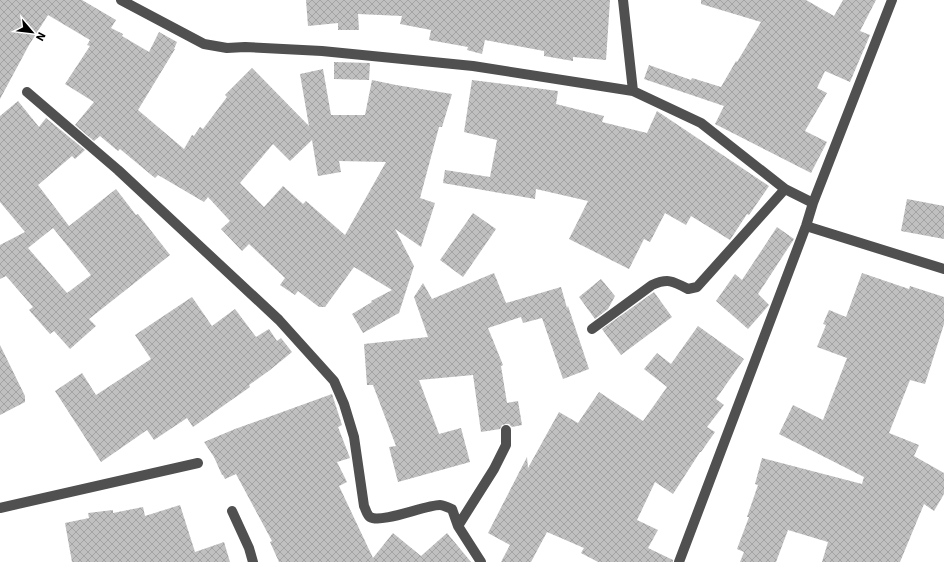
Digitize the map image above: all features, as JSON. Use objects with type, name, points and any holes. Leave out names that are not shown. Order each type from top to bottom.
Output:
[{"type":"street","points":[[121,0],[204,44],[227,48],[245,47],[322,51],[473,66],[633,91],[701,123],[785,189],[813,203]]},
{"type":"street","points":[[623,0],[633,91]]},
{"type":"street","points":[[679,562],[806,226],[813,203],[892,0]]},
{"type":"street","points":[[27,92],[118,170],[279,320],[334,381],[344,404],[354,437],[364,506],[367,513],[371,517],[377,519],[441,505],[452,509],[458,526],[481,562]]},
{"type":"street","points":[[592,329],[652,285],[662,281],[674,281],[688,289],[697,287],[785,189]]},
{"type":"street","points":[[806,226],[944,269]]},
{"type":"street","points":[[458,526],[494,469],[506,444],[506,430]]},
{"type":"street","points":[[0,508],[198,463]]},
{"type":"street","points":[[232,511],[249,548],[253,562]]},
{"type":"building","points":[[0,0],[82,0],[116,20],[111,28],[123,34],[122,36],[149,52],[159,32],[177,42],[175,49],[138,110],[184,149],[192,135],[194,136],[200,127],[203,129],[227,97],[225,95],[252,68],[309,126],[300,74],[323,69],[331,115],[365,115],[372,80],[452,94],[442,127],[439,127],[420,198],[435,203],[421,247],[395,229],[414,266],[399,313],[363,333],[352,314],[372,302],[371,301],[392,290],[354,267],[325,307],[319,307],[298,291],[295,295],[280,285],[285,278],[249,244],[242,251],[221,229],[230,221],[208,197],[204,202],[158,175],[155,178],[120,149],[118,151],[100,136],[94,141],[75,125],[94,102],[65,84],[90,46],[87,45],[90,40],[48,15],[29,45],[0,99]],"holes":[[[312,140],[318,176],[341,172],[339,161],[386,162],[345,235],[306,201],[303,204],[283,186],[264,207],[240,183],[273,144],[290,161]]]},
{"type":"building","points":[[306,0],[610,0],[606,60],[573,57],[573,61],[544,56],[544,51],[485,40],[482,54],[467,50],[468,47],[429,40],[431,30],[400,24],[402,16],[358,14],[359,30],[338,30],[338,23],[308,26]]},
{"type":"building","points":[[701,0],[806,0],[834,16],[843,0],[876,0],[860,31],[870,35],[850,82],[825,71],[817,88],[827,93],[805,131],[827,142],[811,173],[715,124],[724,106],[644,79],[649,65],[691,80],[692,78],[721,87],[761,22],[701,4]]},
{"type":"building","points":[[334,62],[370,63],[369,80],[334,79]]},
{"type":"building","points":[[472,80],[558,91],[556,104],[604,116],[602,122],[647,133],[657,111],[769,186],[749,215],[747,214],[730,240],[691,216],[686,225],[665,213],[650,242],[644,239],[629,269],[569,239],[588,201],[536,189],[535,199],[443,183],[445,170],[490,177],[497,140],[464,132]]},
{"type":"building","points":[[18,101],[39,127],[46,118],[85,150],[75,159],[72,156],[38,185],[69,226],[116,189],[170,255],[89,319],[96,326],[70,349],[54,331],[50,334],[29,310],[33,307],[6,276],[0,279],[0,245],[25,232],[0,202],[0,116]],"holes":[[[53,228],[91,275],[67,293],[28,248]]]},
{"type":"building","points":[[907,199],[944,206],[944,239],[901,231]]},
{"type":"building","points":[[473,213],[496,229],[463,277],[440,260]]},
{"type":"building","points":[[777,227],[794,239],[758,294],[769,305],[748,329],[716,301],[735,274],[742,280]]},
{"type":"building","points":[[494,273],[506,303],[561,287],[589,369],[563,379],[542,318],[523,323],[521,317],[488,328],[503,365],[501,366],[507,403],[518,401],[522,425],[512,427],[509,424],[506,424],[502,425],[500,429],[481,432],[473,375],[419,380],[439,434],[461,428],[470,462],[398,482],[389,447],[396,446],[373,385],[367,385],[364,344],[428,337],[414,297],[423,283],[432,299]]},
{"type":"building","points":[[862,273],[909,289],[910,286],[944,297],[944,324],[925,384],[910,380],[889,433],[919,445],[914,456],[944,473],[944,494],[934,511],[924,504],[900,562],[822,562],[828,542],[788,530],[776,562],[740,562],[744,552],[737,549],[749,517],[747,517],[758,485],[755,484],[762,458],[862,484],[864,477],[779,434],[793,405],[823,420],[847,358],[817,347],[826,325],[823,324],[829,310],[846,317]]},
{"type":"building","points":[[601,279],[615,296],[608,309],[595,319],[579,297]]},
{"type":"building","points":[[654,292],[672,317],[621,355],[602,329]]},
{"type":"building","points":[[192,297],[212,326],[235,309],[256,337],[269,329],[277,341],[281,338],[292,352],[249,385],[250,387],[193,427],[187,418],[154,440],[147,430],[101,462],[55,391],[82,373],[96,395],[151,359],[135,335]]},
{"type":"building","points":[[698,326],[744,359],[716,399],[724,405],[707,427],[715,432],[700,452],[673,494],[655,482],[637,520],[658,530],[648,548],[673,560],[673,562],[598,562],[581,553],[584,548],[547,532],[531,562],[501,562],[510,545],[488,533],[527,457],[528,468],[559,412],[578,423],[599,392],[643,421],[667,387],[644,369],[657,353],[671,364]]},
{"type":"building","points":[[0,345],[25,396],[25,402],[0,415]]},
{"type":"building","points":[[332,394],[342,425],[338,427],[350,458],[337,462],[347,482],[339,486],[373,558],[393,533],[421,556],[447,533],[471,562],[279,562],[270,542],[272,541],[236,474],[225,479],[214,457],[204,442],[235,429]]},
{"type":"building","points":[[180,505],[195,552],[224,542],[230,562],[72,562],[65,523],[89,518],[88,513],[113,510],[113,513],[143,507],[145,516]]}]
